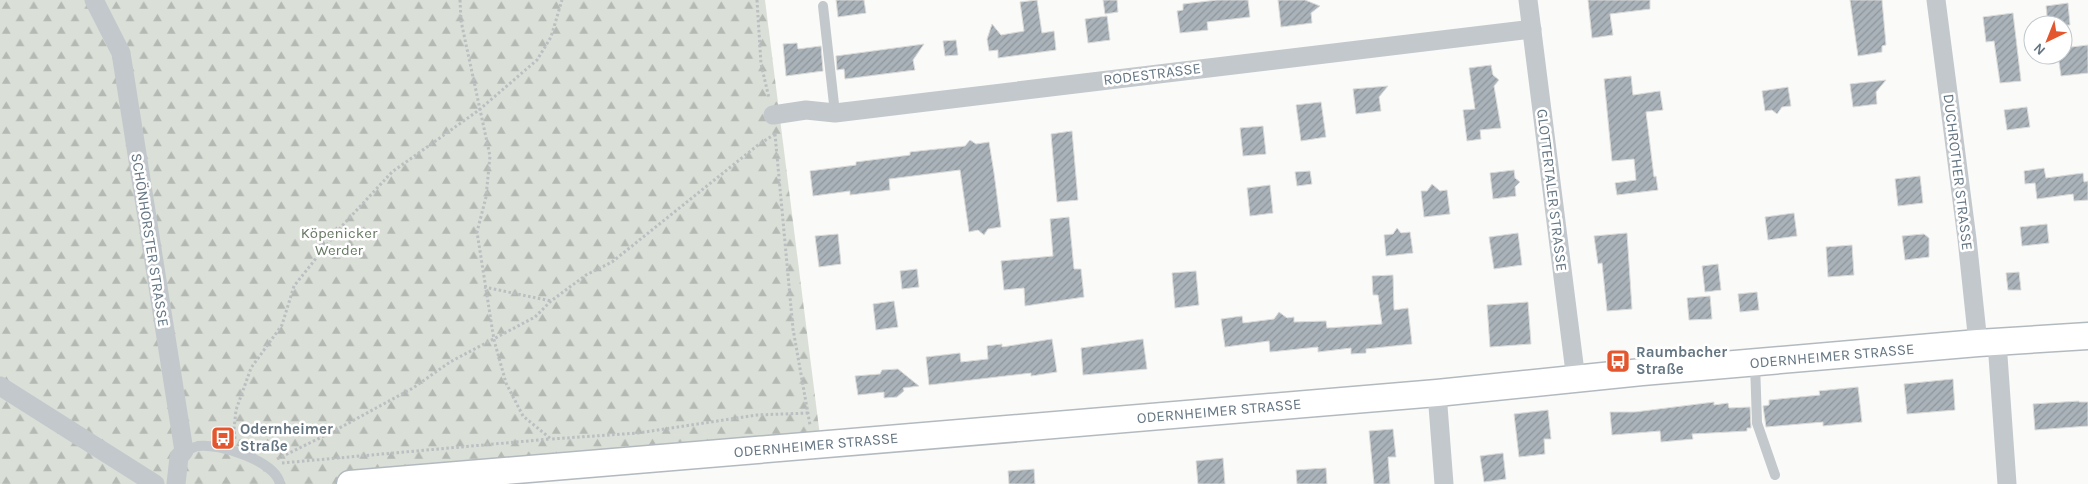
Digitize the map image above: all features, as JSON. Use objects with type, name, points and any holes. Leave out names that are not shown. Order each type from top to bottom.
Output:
[{"type":"street","name":"SCHÖNHORSTER STRASSE","points":[[94,0],[121,53],[184,452],[179,457],[176,484]]},
{"type":"street","name":"GLOTTERTALER STRASSE","points":[[1528,0],[1576,380]]},
{"type":"street","name":"DUCHROTHER STRASSE","points":[[1936,0],[1967,244],[1988,343],[2008,484]]},
{"type":"street","name":"RODESTRASSE","points":[[773,115],[806,110],[835,113],[1532,29]]},
{"type":"street","name":"ODERNHEIMER STRASSE","points":[[350,484],[1437,393],[1642,372],[2088,336]]},
{"type":"street","points":[[0,386],[155,484]]},
{"type":"street","points":[[1437,393],[1444,484]]},
{"type":"lane","points":[[823,6],[835,113]]},
{"type":"lane","points":[[1755,363],[1757,423],[1774,475]]},
{"type":"lane","points":[[184,452],[198,446],[223,448],[238,452],[263,465],[277,475],[280,484]]},
{"type":"path","points":[[460,0],[461,21],[490,156],[486,197],[477,232],[484,287],[494,340],[506,383],[523,416],[551,439]]},
{"type":"path","points":[[238,452],[234,429],[236,410],[252,368],[282,325],[294,286],[341,227],[392,172],[479,110],[537,60],[551,37],[562,0]]},
{"type":"path","points":[[757,0],[761,64],[773,115]]},
{"type":"path","points":[[263,465],[332,432],[413,388],[450,362],[535,317],[551,301],[586,275],[612,262],[758,145],[775,134],[793,328],[812,433]]},
{"type":"path","points":[[484,287],[551,301]]},
{"type":"path","points":[[263,465],[638,433],[757,415],[808,413]]},
{"type":"green space","name":"Köpenicker Werder","points":[[0,0],[765,0],[821,444],[350,484],[0,484]]},
{"type":"building","points":[[836,0],[864,0],[866,13],[838,17]]},
{"type":"building","points":[[1037,0],[1042,33],[1054,31],[1056,50],[998,58],[998,50],[989,51],[987,39],[992,24],[1001,35],[1024,31],[1020,2]]},
{"type":"building","points":[[1103,0],[1117,0],[1118,12],[1105,14]]},
{"type":"building","points":[[1217,0],[1248,0],[1250,17],[1207,22],[1208,30],[1180,33],[1177,11],[1183,10],[1183,4]]},
{"type":"building","points":[[1278,0],[1305,0],[1320,6],[1311,13],[1312,23],[1281,27]]},
{"type":"building","points":[[1588,0],[1650,0],[1650,9],[1610,14],[1613,35],[1592,38]]},
{"type":"building","points":[[1850,0],[1882,0],[1886,45],[1882,46],[1882,52],[1858,56]]},
{"type":"building","points":[[2068,3],[2069,15],[2047,15],[2046,6]]},
{"type":"building","points":[[2013,13],[2021,81],[2000,83],[1994,41],[1986,42],[1983,17]]},
{"type":"building","points":[[1107,16],[1110,40],[1088,43],[1085,19]]},
{"type":"building","points":[[956,40],[958,55],[945,56],[943,41]]},
{"type":"building","points":[[797,43],[798,49],[821,46],[823,71],[786,76],[783,44]]},
{"type":"building","points":[[924,44],[913,60],[915,70],[845,79],[844,69],[837,70],[836,56]]},
{"type":"building","points":[[2088,45],[2088,73],[2061,76],[2059,65],[2073,65],[2073,47]]},
{"type":"building","points":[[1491,65],[1493,75],[1499,80],[1494,86],[1501,128],[1480,130],[1481,139],[1467,141],[1463,110],[1475,109],[1469,68]]},
{"type":"building","points":[[1631,76],[1633,95],[1660,91],[1663,110],[1646,112],[1654,177],[1656,176],[1658,190],[1617,195],[1615,183],[1636,180],[1634,159],[1612,161],[1604,79]]},
{"type":"building","points":[[1886,80],[1876,92],[1877,104],[1853,107],[1850,84]]},
{"type":"building","points":[[1388,86],[1379,97],[1381,111],[1356,114],[1353,89]]},
{"type":"building","points":[[1788,87],[1791,106],[1782,107],[1777,114],[1772,110],[1765,111],[1762,91]]},
{"type":"building","points":[[1321,102],[1326,137],[1301,141],[1296,105]]},
{"type":"building","points":[[2027,107],[2030,127],[2007,130],[2004,110]]},
{"type":"building","points":[[1263,126],[1266,154],[1243,156],[1240,128]]},
{"type":"building","points":[[1072,131],[1078,200],[1057,202],[1051,134]]},
{"type":"building","points":[[970,140],[976,144],[989,142],[994,173],[1001,227],[988,229],[984,235],[978,230],[969,232],[960,170],[889,179],[890,190],[850,195],[850,191],[813,196],[810,171],[856,165],[856,162],[910,155],[910,152],[965,146]]},
{"type":"building","points":[[2044,168],[2046,178],[2083,173],[2084,182],[2088,181],[2088,200],[2074,201],[2073,194],[2037,199],[2035,183],[2025,184],[2024,171]]},
{"type":"building","points":[[1514,170],[1515,178],[1520,182],[1515,187],[1516,196],[1493,199],[1490,173]]},
{"type":"building","points":[[1310,171],[1312,184],[1297,186],[1295,172]]},
{"type":"building","points":[[1920,176],[1923,203],[1898,206],[1895,179]]},
{"type":"building","points":[[1432,184],[1440,191],[1447,190],[1450,214],[1424,217],[1421,191],[1427,191]]},
{"type":"building","points":[[1270,185],[1273,213],[1250,216],[1247,188]]},
{"type":"building","points":[[1794,213],[1797,236],[1768,240],[1765,217]]},
{"type":"building","points":[[1069,217],[1074,269],[1081,269],[1084,297],[1025,306],[1024,288],[1004,290],[1001,261],[1053,256],[1050,219]]},
{"type":"building","points":[[2047,224],[2049,243],[2022,246],[2020,227]]},
{"type":"building","points":[[1397,228],[1401,233],[1410,232],[1413,253],[1386,256],[1384,235],[1393,234]]},
{"type":"building","points":[[1518,233],[1522,265],[1494,269],[1489,237]]},
{"type":"building","points":[[1627,233],[1632,309],[1607,311],[1602,263],[1598,264],[1594,236]]},
{"type":"building","points":[[838,234],[841,264],[819,267],[815,236]]},
{"type":"building","points":[[1924,234],[1929,238],[1929,257],[1905,260],[1902,236]]},
{"type":"building","points":[[1852,245],[1854,275],[1828,277],[1826,247]]},
{"type":"building","points":[[1718,264],[1721,290],[1705,292],[1702,266]]},
{"type":"building","points":[[917,269],[919,287],[902,289],[900,271]]},
{"type":"building","points":[[1196,271],[1199,305],[1175,308],[1172,273]]},
{"type":"building","points":[[2019,272],[2021,290],[2008,290],[2006,273]]},
{"type":"building","points":[[1393,275],[1394,310],[1408,308],[1412,344],[1366,349],[1366,353],[1351,354],[1351,348],[1318,352],[1318,347],[1270,352],[1269,341],[1225,347],[1221,319],[1242,316],[1243,323],[1274,319],[1279,312],[1287,318],[1294,317],[1294,322],[1326,321],[1327,328],[1382,324],[1378,295],[1373,295],[1372,276]]},
{"type":"building","points":[[1757,292],[1759,310],[1740,312],[1738,294]]},
{"type":"building","points":[[1710,296],[1712,319],[1689,320],[1687,298]]},
{"type":"building","points":[[894,301],[898,327],[876,330],[873,304]]},
{"type":"building","points":[[1528,302],[1531,344],[1490,347],[1487,305]]},
{"type":"building","points":[[1052,339],[1057,372],[1031,376],[1031,373],[929,385],[926,357],[960,353],[961,362],[988,359],[987,346],[1002,344],[1002,347]]},
{"type":"building","points":[[1143,339],[1147,369],[1083,375],[1081,348]]},
{"type":"building","points":[[898,369],[919,386],[903,388],[904,391],[897,397],[884,398],[884,392],[858,395],[855,376],[880,374],[882,370]]},
{"type":"building","points":[[1953,379],[1955,410],[1907,414],[1904,384]]},
{"type":"building","points":[[1858,387],[1862,422],[1823,426],[1823,422],[1766,427],[1763,406],[1769,405],[1769,400],[1820,395],[1819,391]]},
{"type":"building","points":[[1714,402],[1714,405],[1728,403],[1729,408],[1750,407],[1751,428],[1747,428],[1747,431],[1692,434],[1693,439],[1661,442],[1660,431],[1612,435],[1610,412],[1635,412]]},
{"type":"building","points":[[2088,402],[2088,426],[2035,430],[2033,404]]},
{"type":"building","points":[[1548,410],[1551,439],[1544,439],[1545,454],[1519,457],[1514,414]]},
{"type":"building","points":[[1393,429],[1396,457],[1388,457],[1390,484],[1374,484],[1369,431]]},
{"type":"building","points":[[1503,453],[1506,479],[1484,482],[1480,456]]},
{"type":"building","points":[[1223,458],[1225,484],[1198,484],[1196,461]]},
{"type":"building","points":[[1326,468],[1327,484],[1297,484],[1296,470]]},
{"type":"building","points":[[1034,469],[1035,484],[1009,484],[1008,471]]},
{"type":"place","name":"Raumbacher Straße","points":[[1618,361]]},
{"type":"place","name":"Odernheimer Straße","points":[[223,438]]}]
